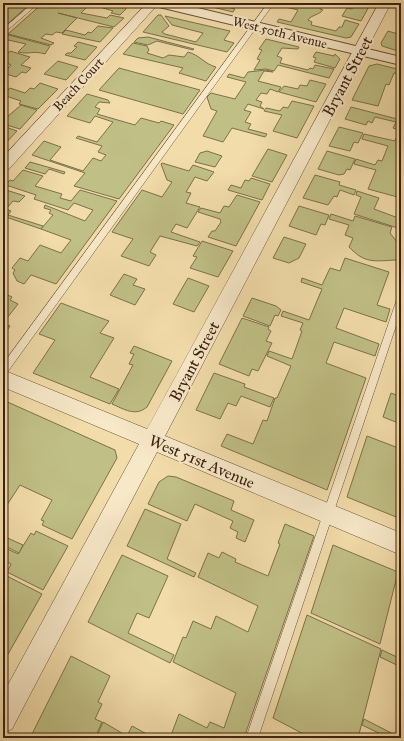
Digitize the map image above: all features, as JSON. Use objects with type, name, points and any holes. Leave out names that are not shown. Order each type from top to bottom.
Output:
[{"type":"street","name":"Beach Court","points":[[3,166],[153,3]]},
{"type":"street","name":"West 50th Avenue","points":[[160,3],[401,61]]},
{"type":"street","name":"Bryant Street","points":[[3,720],[385,3]]},
{"type":"street","name":"West 51st Avenue","points":[[3,378],[401,544]]},
{"type":"lane","points":[[3,32],[36,3]]},
{"type":"lane","points":[[3,371],[271,3]]},
{"type":"lane","points":[[252,738],[401,299]]},
{"type":"shaded area","points":[[3,3],[31,3],[3,28]]},
{"type":"shaded area","points":[[43,3],[114,3],[124,6],[126,9],[120,15],[111,13],[113,11],[90,4],[81,13],[107,18],[110,15],[124,18],[114,27],[58,13],[77,18],[62,33],[56,32],[52,35],[46,34],[41,38],[54,43],[51,45],[8,34]]},
{"type":"shaded area","points":[[196,3],[235,3],[231,8],[235,9],[233,12]]},
{"type":"shaded area","points":[[279,3],[323,3],[320,9],[323,10],[308,20],[312,22],[311,25],[336,31],[339,27],[342,27],[345,20],[359,24],[351,37],[346,38],[277,22],[279,19],[291,22],[298,10],[278,5]]},
{"type":"shaded area","points":[[355,3],[371,3],[361,21],[342,16],[347,8],[352,9]]},
{"type":"shaded area","points":[[158,15],[161,15],[169,26],[162,32],[165,34],[196,42],[203,33],[172,25],[165,16],[230,31],[224,40],[234,43],[227,52],[143,32]]},
{"type":"shaded area","points":[[98,26],[113,28],[100,42],[62,34],[66,30],[85,35],[88,32],[91,33]]},
{"type":"shaded area","points":[[388,31],[401,35],[401,52],[382,46],[381,43]]},
{"type":"shaded area","points":[[9,35],[50,46],[45,54],[37,52],[18,52],[26,44],[4,39]]},
{"type":"shaded area","points":[[148,37],[194,49],[157,41],[148,45],[134,42],[138,38]]},
{"type":"shaded area","points":[[266,39],[299,47],[298,49],[282,48],[277,56],[282,58],[280,63],[308,70],[310,68],[313,69],[315,65],[334,69],[329,78],[278,65],[274,71],[266,69],[254,70],[260,60],[257,59],[262,50],[259,49]]},
{"type":"shaded area","points":[[78,42],[97,47],[85,60],[65,55],[67,53],[71,53],[77,47],[74,46]]},
{"type":"shaded area","points":[[133,43],[147,46],[149,50],[147,53],[163,58],[169,55],[184,57],[188,52],[192,53],[208,64],[216,67],[206,81],[179,73],[183,68],[123,54]]},
{"type":"shaded area","points":[[10,51],[30,57],[21,65],[31,68],[26,73],[22,72],[16,77],[3,73],[11,65],[3,61],[4,57]]},
{"type":"shaded area","points":[[316,52],[334,56],[335,54],[340,59],[335,68],[314,62],[316,58],[313,57]]},
{"type":"shaded area","points":[[58,61],[78,67],[66,80],[44,74]]},
{"type":"shaded area","points":[[377,64],[401,70],[401,74],[394,73],[389,85],[386,84],[378,106],[352,100],[369,66]]},
{"type":"shaded area","points":[[119,68],[200,90],[183,114],[99,90]]},
{"type":"shaded area","points":[[266,70],[273,72],[264,71],[258,81],[281,87],[278,92],[270,89],[267,94],[261,93],[256,100],[262,102],[260,106],[264,109],[248,104],[244,110],[251,112],[245,122],[251,124],[248,129],[267,134],[265,137],[232,128],[223,142],[203,136],[217,111],[211,109],[207,97],[211,93],[235,99],[246,82],[227,77],[229,74],[244,78],[248,72]]},
{"type":"shaded area","points":[[310,80],[326,84],[316,102],[279,92],[284,86],[298,89],[300,85],[307,86]]},
{"type":"shaded area","points":[[40,83],[58,89],[38,109],[19,104],[21,101],[3,95],[10,88],[25,93],[30,88],[34,89]]},
{"type":"shaded area","points":[[87,94],[108,100],[110,103],[99,102],[95,107],[100,109],[97,114],[135,125],[141,118],[159,123],[161,121],[174,125],[119,199],[74,186],[85,173],[32,155],[44,141],[61,147],[50,160],[83,171],[93,158],[101,161],[106,155],[98,152],[102,146],[76,138],[78,136],[97,142],[113,122],[95,116],[90,123],[67,116]]},
{"type":"shaded area","points":[[292,101],[314,106],[297,138],[273,131],[282,115],[264,111],[266,108],[280,111],[283,107],[288,108]]},
{"type":"shaded area","points":[[21,105],[37,110],[20,129],[3,124],[3,116],[7,117]]},
{"type":"shaded area","points":[[351,107],[401,120],[401,198],[368,189],[376,170],[354,164],[356,159],[375,165],[378,160],[382,161],[388,146],[362,139],[364,134],[395,141],[399,130],[393,128],[396,122],[375,117],[372,123],[368,121],[366,125],[345,119]]},
{"type":"shaded area","points":[[3,126],[17,131],[3,146]]},
{"type":"shaded area","points":[[339,127],[363,133],[358,143],[354,142],[350,151],[329,146]]},
{"type":"shaded area","points":[[268,149],[287,155],[272,182],[252,176]]},
{"type":"shaded area","points":[[207,151],[222,156],[215,167],[195,162],[200,153]]},
{"type":"shaded area","points":[[327,151],[355,159],[350,170],[347,169],[344,174],[339,175],[318,169]]},
{"type":"shaded area","points":[[30,162],[65,172],[64,174],[49,169],[45,174],[25,168]]},
{"type":"shaded area","points":[[162,163],[189,171],[193,165],[214,172],[207,181],[195,177],[186,192],[191,193],[186,203],[200,207],[187,228],[176,224],[171,232],[200,242],[197,246],[160,236],[150,252],[156,255],[149,266],[121,256],[133,239],[112,232],[142,190],[162,197],[172,182],[167,180],[161,164]]},
{"type":"shaded area","points":[[23,170],[43,176],[35,186],[62,194],[60,198],[71,201],[80,190],[117,201],[56,284],[31,275],[24,284],[17,281],[13,273],[15,270],[12,268],[20,258],[28,261],[40,245],[61,253],[71,240],[41,229],[53,215],[49,213],[51,210],[44,208],[45,205],[85,221],[93,210],[74,203],[68,210],[34,199],[36,195],[6,185],[10,180],[13,181]]},
{"type":"shaded area","points":[[315,175],[340,182],[339,185],[356,190],[354,195],[340,190],[337,197],[334,196],[328,205],[303,198]]},
{"type":"shaded area","points":[[251,178],[270,184],[262,200],[228,190],[231,185],[241,188],[245,180],[249,181]]},
{"type":"shaded area","points":[[3,189],[25,196],[19,202],[13,201],[6,209],[11,211],[8,215],[43,226],[41,229],[3,216]]},
{"type":"shaded area","points":[[357,191],[379,198],[374,209],[401,219],[401,229],[354,214],[361,197],[356,195]]},
{"type":"shaded area","points":[[237,195],[260,202],[236,246],[208,237],[212,231],[215,231],[221,222],[220,219],[198,212],[201,208],[220,213],[224,206],[229,207]]},
{"type":"shaded area","points":[[299,206],[329,215],[325,225],[321,224],[316,235],[289,226]]},
{"type":"shaded area","points":[[331,214],[353,221],[355,216],[392,227],[390,233],[401,247],[396,260],[376,261],[365,259],[360,256],[349,247],[353,238],[345,235],[349,225],[329,219]]},
{"type":"shaded area","points":[[284,237],[306,244],[299,258],[289,263],[273,258]]},
{"type":"shaded area","points":[[202,241],[233,251],[218,277],[190,268],[197,257],[193,256]]},
{"type":"shaded area","points":[[345,258],[389,272],[377,305],[390,309],[386,322],[344,308],[336,328],[379,344],[375,356],[334,342],[326,363],[366,378],[327,490],[221,446],[227,434],[253,444],[263,420],[267,421],[275,398],[277,398],[291,366],[267,356],[269,351],[292,359],[302,331],[300,330],[303,323],[281,316],[283,311],[309,320],[322,289],[301,282],[302,278],[322,285],[330,268],[340,271]]},
{"type":"shaded area","points":[[124,274],[137,279],[133,285],[145,289],[135,305],[110,295]]},
{"type":"shaded area","points":[[188,278],[209,286],[194,312],[173,304]]},
{"type":"shaded area","points":[[3,293],[12,297],[10,300],[18,304],[3,323]]},
{"type":"shaded area","points":[[252,298],[276,306],[281,310],[278,316],[275,315],[270,326],[243,316]]},
{"type":"shaded area","points":[[61,303],[109,321],[100,333],[114,338],[90,377],[119,389],[110,404],[33,373],[55,340],[39,334]]},
{"type":"shaded area","points":[[242,318],[269,327],[268,329],[271,331],[266,341],[272,343],[258,371],[252,369],[249,376],[219,364]]},
{"type":"shaded area","points":[[3,323],[10,326],[3,336]]},
{"type":"shaded area","points":[[134,346],[172,361],[147,407],[143,410],[134,412],[112,404],[133,365],[129,364],[134,354],[130,353]]},
{"type":"shaded area","points":[[214,373],[245,384],[244,387],[274,398],[270,407],[241,396],[236,406],[228,403],[220,419],[196,410]]},
{"type":"shaded area","points":[[391,393],[401,397],[401,424],[383,417]]},
{"type":"shaded area","points":[[3,400],[115,450],[117,458],[72,539],[42,525],[44,521],[41,520],[52,500],[20,485],[3,511]]},
{"type":"shaded area","points":[[367,436],[401,449],[401,519],[347,497]]},
{"type":"shaded area","points":[[168,476],[176,477],[234,501],[231,510],[254,520],[245,542],[236,538],[238,532],[230,528],[233,521],[195,504],[187,521],[148,504],[159,482]]},
{"type":"shaded area","points":[[145,509],[181,524],[167,559],[196,573],[194,577],[127,546]]},
{"type":"shaded area","points":[[285,524],[314,536],[244,738],[170,738],[179,714],[207,728],[210,722],[224,728],[236,693],[173,662],[183,637],[186,638],[193,621],[211,629],[216,616],[248,632],[258,606],[198,577],[208,553],[219,558],[222,552],[236,559],[235,562],[268,576],[280,544],[278,543]]},
{"type":"shaded area","points":[[36,531],[68,546],[43,590],[7,572],[11,564],[3,560],[3,547],[18,554],[31,533],[34,535]]},
{"type":"shaded area","points":[[3,536],[23,545],[19,553],[3,545]]},
{"type":"shaded area","points":[[333,545],[398,572],[380,644],[311,613]]},
{"type":"shaded area","points":[[122,555],[168,576],[149,618],[137,613],[128,633],[174,655],[170,663],[88,622]]},
{"type":"shaded area","points":[[5,575],[42,594],[3,663],[3,595],[7,588],[3,585]]},
{"type":"shaded area","points":[[307,615],[381,649],[358,738],[311,738],[273,718]]},
{"type":"shaded area","points":[[382,650],[401,659],[401,667],[380,657]]},
{"type":"shaded area","points":[[71,656],[110,676],[98,702],[102,704],[95,719],[102,722],[95,738],[30,738]]},
{"type":"shaded area","points":[[364,719],[401,738],[389,738],[362,725]]},
{"type":"shaded area","points":[[103,722],[127,736],[132,726],[154,738],[96,738]]}]
